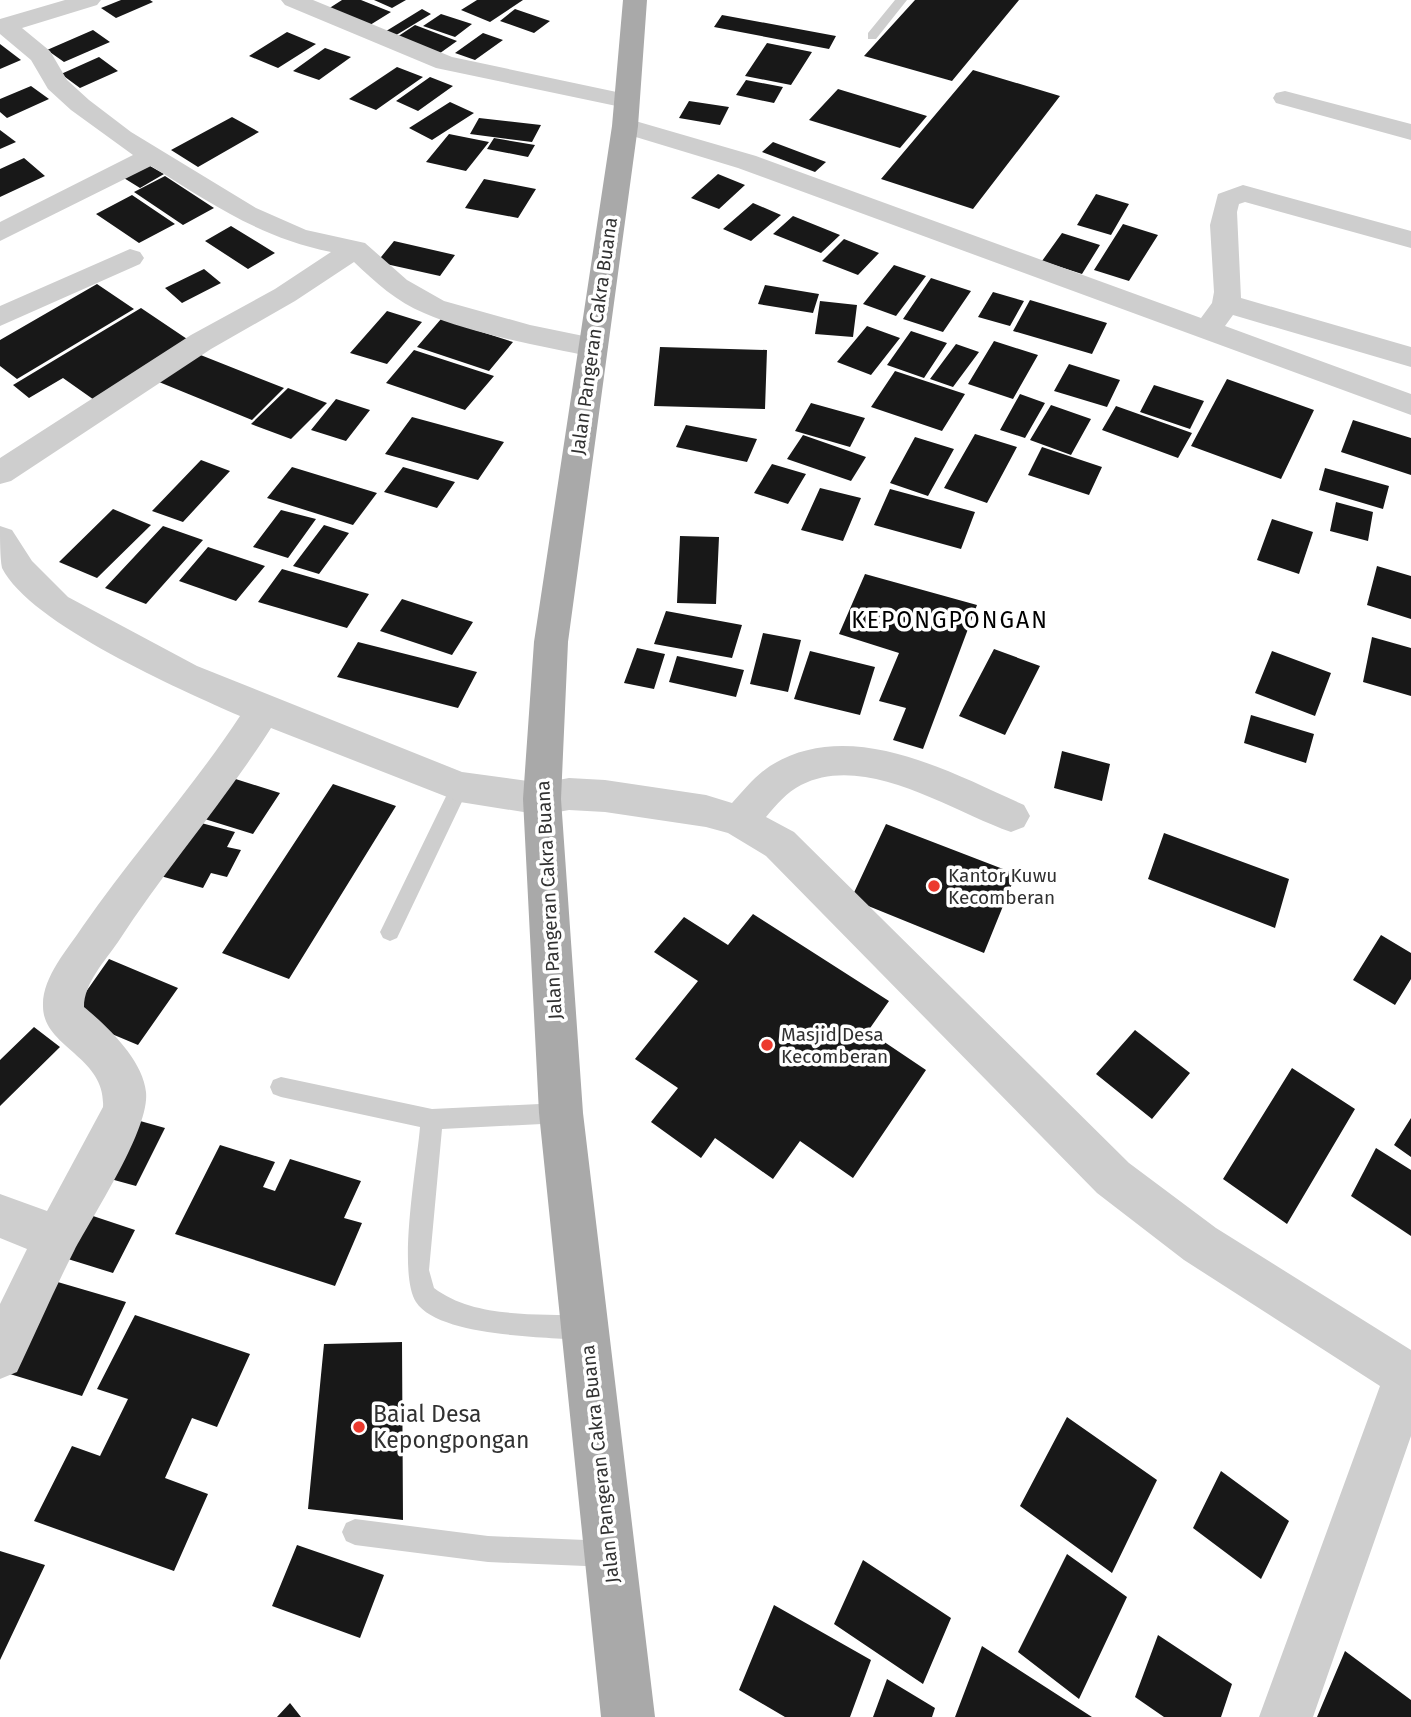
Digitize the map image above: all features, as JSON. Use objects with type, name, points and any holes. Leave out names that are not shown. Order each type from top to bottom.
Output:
[{"type":"main road","name":"Jalan Pangeran Cakra Buana","points":[[628,1717],[561,1113],[572,796],[551,642],[626,114],[635,0]]},
{"type":"street","points":[[2,26],[89,0]]},
{"type":"street","points":[[293,0],[445,64],[626,114],[747,162],[1411,405]]},
{"type":"street","points":[[2,26],[41,56],[57,84],[80,105],[152,155],[246,214],[298,237],[355,249],[397,286],[434,307],[528,334],[593,347]]},
{"type":"street","points":[[1285,98],[1411,132]]},
{"type":"street","points":[[0,233],[152,155]]},
{"type":"street","points":[[1207,330],[1226,303],[1227,256],[1222,214],[1227,200],[1243,193],[1411,240]]},
{"type":"street","points":[[0,473],[190,349],[285,295],[355,249]]},
{"type":"street","points":[[0,317],[130,258]]},
{"type":"street","points":[[1226,303],[1411,357]]},
{"type":"street","points":[[0,538],[10,580],[185,676],[263,710],[460,786],[706,811],[739,821],[780,845],[821,882],[1113,1178],[1200,1244],[1410,1377],[1286,1717]]},
{"type":"street","points":[[0,1355],[57,1237],[116,1130],[124,1107],[125,1090],[113,1066],[95,1042],[65,1017],[63,1004],[69,980],[140,876],[236,752],[263,710]]},
{"type":"street","points":[[739,821],[788,774],[810,763],[845,759],[906,771],[1011,816]]},
{"type":"street","points":[[0,1216],[57,1237]]},
{"type":"lane","points":[[872,36],[901,0]]},
{"type":"lane","points":[[390,932],[460,786]]},
{"type":"lane","points":[[281,1087],[432,1119],[561,1113]]},
{"type":"lane","points":[[432,1119],[418,1270],[424,1294],[441,1309],[475,1318],[585,1328]]},
{"type":"lane","points":[[355,1532],[488,1549],[608,1554]]},
{"type":"building","points":[[121,0],[153,2],[116,18],[101,8]]},
{"type":"building","points":[[342,0],[361,0],[391,12],[370,25],[328,9]]},
{"type":"building","points":[[374,0],[406,0],[392,8]]},
{"type":"building","points":[[477,0],[523,0],[490,22],[461,10]]},
{"type":"building","points":[[915,0],[1019,0],[952,81],[864,56]]},
{"type":"building","points":[[422,9],[431,14],[393,37],[383,33]]},
{"type":"building","points":[[515,9],[550,21],[534,33],[500,21]]},
{"type":"building","points":[[441,14],[472,24],[455,37],[423,26]]},
{"type":"building","points":[[722,15],[836,36],[829,49],[714,27]]},
{"type":"building","points":[[415,25],[457,41],[436,56],[394,39]]},
{"type":"building","points":[[93,30],[110,42],[64,62],[47,50]]},
{"type":"building","points":[[287,32],[316,44],[278,68],[249,56]]},
{"type":"building","points":[[483,33],[503,40],[475,60],[455,53]]},
{"type":"building","points":[[767,43],[812,52],[791,85],[745,76]]},
{"type":"building","points":[[0,44],[21,60],[0,69]]},
{"type":"building","points":[[325,48],[351,57],[319,80],[293,71]]},
{"type":"building","points":[[99,57],[118,71],[80,88],[61,74]]},
{"type":"building","points":[[397,67],[423,77],[376,110],[349,99]]},
{"type":"building","points":[[973,70],[1060,96],[973,209],[881,179]]},
{"type":"building","points":[[430,77],[453,86],[418,111],[396,101]]},
{"type":"building","points":[[746,80],[783,87],[774,103],[736,95]]},
{"type":"building","points":[[31,86],[49,99],[7,118],[0,112],[0,99]]},
{"type":"building","points":[[838,89],[927,116],[900,148],[809,120]]},
{"type":"building","points":[[689,101],[729,107],[720,125],[679,118]]},
{"type":"building","points":[[450,102],[474,113],[432,140],[409,128]]},
{"type":"building","points":[[232,117],[259,132],[198,167],[171,150]]},
{"type":"building","points":[[479,118],[541,125],[532,142],[470,134]]},
{"type":"building","points":[[0,130],[16,142],[0,149]]},
{"type":"building","points":[[449,134],[489,142],[466,171],[426,162]]},
{"type":"building","points":[[494,138],[535,145],[528,157],[487,149]]},
{"type":"building","points":[[773,142],[826,162],[815,172],[762,152]]},
{"type":"building","points":[[24,158],[45,176],[0,197],[0,169]]},
{"type":"building","points":[[143,162],[164,174],[140,188],[119,175]]},
{"type":"building","points":[[718,174],[745,185],[719,209],[691,198]]},
{"type":"building","points":[[165,176],[214,208],[183,225],[134,192]]},
{"type":"building","points":[[484,179],[536,189],[518,218],[465,208]]},
{"type":"building","points":[[1096,194],[1129,204],[1111,235],[1077,225]]},
{"type":"building","points":[[132,195],[175,224],[139,243],[96,214]]},
{"type":"building","points":[[753,203],[781,215],[751,241],[723,229]]},
{"type":"building","points":[[793,216],[840,235],[821,253],[773,234]]},
{"type":"building","points":[[1123,224],[1158,235],[1129,281],[1094,270]]},
{"type":"building","points":[[231,226],[275,253],[248,269],[205,241]]},
{"type":"building","points":[[1062,233],[1100,245],[1082,274],[1042,261]]},
{"type":"building","points":[[844,239],[879,253],[858,275],[822,261]]},
{"type":"building","points":[[394,241],[455,255],[440,276],[377,262]]},
{"type":"building","points":[[894,265],[926,276],[896,316],[863,304]]},
{"type":"building","points":[[204,269],[221,283],[182,303],[165,288]]},
{"type":"building","points":[[931,278],[971,291],[943,332],[903,319]]},
{"type":"building","points":[[97,284],[134,309],[17,379],[0,366],[0,340]]},
{"type":"building","points":[[765,285],[819,294],[813,313],[758,304]]},
{"type":"building","points":[[993,292],[1024,301],[1010,326],[978,317]]},
{"type":"building","points":[[1030,300],[1107,323],[1092,354],[1013,331]]},
{"type":"building","points":[[820,301],[857,305],[853,337],[815,334]]},
{"type":"building","points":[[141,308],[193,343],[97,402],[63,378],[29,398],[13,385]]},
{"type":"building","points":[[387,311],[422,322],[387,364],[350,353]]},
{"type":"building","points":[[441,319],[513,342],[489,371],[417,347]]},
{"type":"building","points":[[867,326],[900,338],[871,375],[837,362]]},
{"type":"building","points":[[911,331],[947,343],[924,378],[887,365]]},
{"type":"building","points":[[994,341],[1038,355],[1013,399],[968,384]]},
{"type":"building","points":[[956,344],[979,352],[953,387],[930,379]]},
{"type":"building","points":[[660,347],[767,350],[765,409],[654,406]]},
{"type":"building","points":[[414,350],[494,376],[465,410],[386,383]]},
{"type":"building","points":[[193,352],[284,388],[252,420],[159,382]]},
{"type":"building","points":[[1069,364],[1120,380],[1107,407],[1054,391]]},
{"type":"building","points":[[895,371],[965,394],[942,431],[871,407]]},
{"type":"building","points":[[1227,379],[1314,410],[1281,479],[1191,446]]},
{"type":"building","points":[[1154,385],[1204,401],[1190,429],[1140,412]]},
{"type":"building","points":[[288,388],[327,403],[291,439],[251,424]]},
{"type":"building","points":[[1020,394],[1045,403],[1025,438],[1000,430]]},
{"type":"building","points":[[336,399],[370,410],[346,441],[311,430]]},
{"type":"building","points":[[811,403],[865,418],[850,447],[795,431]]},
{"type":"building","points":[[1051,405],[1091,419],[1071,455],[1030,440]]},
{"type":"building","points":[[1116,406],[1192,433],[1178,458],[1102,430]]},
{"type":"building","points":[[412,417],[504,442],[478,480],[385,454]]},
{"type":"building","points":[[1353,420],[1411,438],[1411,475],[1341,452]]},
{"type":"building","points":[[686,425],[757,439],[747,462],[676,447]]},
{"type":"building","points":[[975,434],[1017,447],[987,503],[944,488]]},
{"type":"building","points":[[803,435],[866,457],[851,481],[787,459]]},
{"type":"building","points":[[915,437],[954,449],[928,496],[890,483]]},
{"type":"building","points":[[1042,447],[1102,467],[1089,495],[1028,475]]},
{"type":"building","points":[[201,460],[230,471],[183,522],[152,511]]},
{"type":"building","points":[[772,464],[806,474],[788,504],[754,493]]},
{"type":"building","points":[[292,467],[377,493],[353,525],[267,498]]},
{"type":"building","points":[[403,467],[455,482],[437,508],[384,492]]},
{"type":"building","points":[[1325,468],[1389,486],[1383,509],[1319,490]]},
{"type":"building","points":[[820,488],[861,498],[843,541],[801,530]]},
{"type":"building","points":[[890,489],[975,512],[961,549],[874,525]]},
{"type":"building","points":[[1336,502],[1373,512],[1368,541],[1330,531]]},
{"type":"building","points":[[113,509],[151,525],[97,578],[59,562]]},
{"type":"building","points":[[281,510],[316,519],[288,558],[253,547]]},
{"type":"building","points":[[1272,519],[1313,532],[1299,574],[1257,560]]},
{"type":"building","points":[[324,525],[349,533],[319,574],[293,566]]},
{"type":"building","points":[[163,526],[203,540],[146,604],[105,588]]},
{"type":"building","points":[[680,536],[719,537],[716,604],[677,603]]},
{"type":"building","points":[[208,547],[265,566],[236,601],[179,581]]},
{"type":"building","points":[[1377,566],[1411,576],[1411,619],[1367,605]]},
{"type":"building","points":[[282,569],[369,594],[347,628],[258,602]]},
{"type":"building","points":[[865,574],[977,605],[923,749],[893,740],[906,708],[879,701],[899,653],[839,634]]},
{"type":"building","points":[[402,599],[473,622],[452,655],[380,631]]},
{"type":"building","points":[[666,611],[742,625],[732,658],[654,644]]},
{"type":"building","points":[[763,633],[801,640],[788,692],[750,684]]},
{"type":"building","points":[[1372,637],[1411,648],[1411,696],[1363,682]]},
{"type":"building","points":[[358,642],[477,672],[458,708],[337,677]]},
{"type":"building","points":[[637,648],[665,654],[654,689],[624,683]]},
{"type":"building","points":[[994,649],[1040,666],[1005,735],[959,716]]},
{"type":"building","points":[[810,651],[875,667],[860,715],[794,699]]},
{"type":"building","points":[[1272,651],[1331,673],[1315,716],[1255,693]]},
{"type":"building","points":[[677,656],[744,670],[736,697],[669,682]]},
{"type":"building","points":[[1251,715],[1314,734],[1306,763],[1244,743]]},
{"type":"building","points":[[1062,751],[1110,764],[1102,801],[1054,788]]},
{"type":"building","points":[[223,775],[280,793],[253,834],[195,816]]},
{"type":"building","points":[[333,784],[396,806],[289,979],[222,953]]},
{"type":"building","points":[[190,820],[235,832],[227,847],[241,850],[227,877],[211,873],[203,888],[157,875]]},
{"type":"building","name":"Kantor Kuwu Kecomberan","points":[[886,824],[1016,874],[984,953],[851,899]]},
{"type":"building","points":[[1164,833],[1289,879],[1275,928],[1148,879]]},
{"type":"building","name":"Masjid Desa Kecomberan","points":[[753,914],[889,1001],[868,1031],[926,1070],[853,1178],[800,1141],[773,1179],[715,1138],[701,1158],[651,1122],[678,1088],[635,1059],[698,981],[654,952],[684,917],[728,945]]},
{"type":"building","points":[[1381,935],[1411,953],[1411,979],[1395,1005],[1353,980]]},
{"type":"building","points":[[109,959],[178,988],[138,1045],[69,1016]]},
{"type":"building","points":[[34,1027],[60,1047],[0,1106],[0,1060]]},
{"type":"building","points":[[1135,1030],[1190,1073],[1152,1119],[1096,1074]]},
{"type":"building","points":[[1292,1068],[1355,1109],[1287,1224],[1223,1179]]},
{"type":"building","points":[[126,1117],[165,1128],[136,1186],[96,1175]]},
{"type":"building","points":[[1411,1118],[1411,1157],[1394,1145]]},
{"type":"building","points":[[220,1145],[275,1162],[263,1187],[275,1191],[290,1159],[361,1181],[344,1218],[362,1223],[335,1286],[175,1234]]},
{"type":"building","points":[[1376,1148],[1411,1170],[1411,1236],[1351,1196]]},
{"type":"building","points":[[78,1211],[135,1230],[113,1273],[55,1255]]},
{"type":"building","points":[[44,1278],[126,1302],[82,1396],[0,1371],[0,1364]]},
{"type":"building","points":[[135,1315],[250,1354],[217,1427],[192,1418],[165,1478],[208,1494],[174,1571],[34,1521],[72,1446],[100,1456],[128,1399],[97,1389]]},
{"type":"building","name":"Baial Desa Kepongpongan","points":[[402,1342],[403,1520],[308,1509],[324,1344]]},
{"type":"building","points":[[1067,1417],[1157,1480],[1112,1573],[1020,1506]]},
{"type":"building","points":[[1221,1471],[1289,1521],[1261,1579],[1193,1528]]},
{"type":"building","points":[[297,1545],[384,1575],[360,1638],[272,1606]]},
{"type":"building","points":[[0,1551],[45,1565],[0,1660]]},
{"type":"building","points":[[1067,1554],[1127,1597],[1079,1699],[1018,1652]]},
{"type":"building","points":[[863,1560],[951,1618],[923,1684],[834,1624]]},
{"type":"building","points":[[774,1605],[871,1660],[850,1717],[785,1717],[739,1690]]},
{"type":"building","points":[[1158,1635],[1232,1684],[1221,1717],[1164,1717],[1135,1697]]},
{"type":"building","points":[[982,1646],[1092,1717],[955,1717]]},
{"type":"building","points":[[1345,1651],[1411,1700],[1411,1717],[1317,1717]]},
{"type":"building","points":[[887,1679],[935,1708],[932,1717],[873,1717]]},
{"type":"building","points":[[290,1703],[301,1717],[277,1717]]},
{"type":"place","name":"Kantor Kuwu Kecomberan","points":[[934,886]]},
{"type":"place","name":"Masjid Desa Kecomberan","points":[[767,1045]]},
{"type":"place","name":"Baial Desa Kepongpongan","points":[[359,1427]]},
{"type":"district","name":"KEPONGPONGAN","points":[[950,620]]}]
